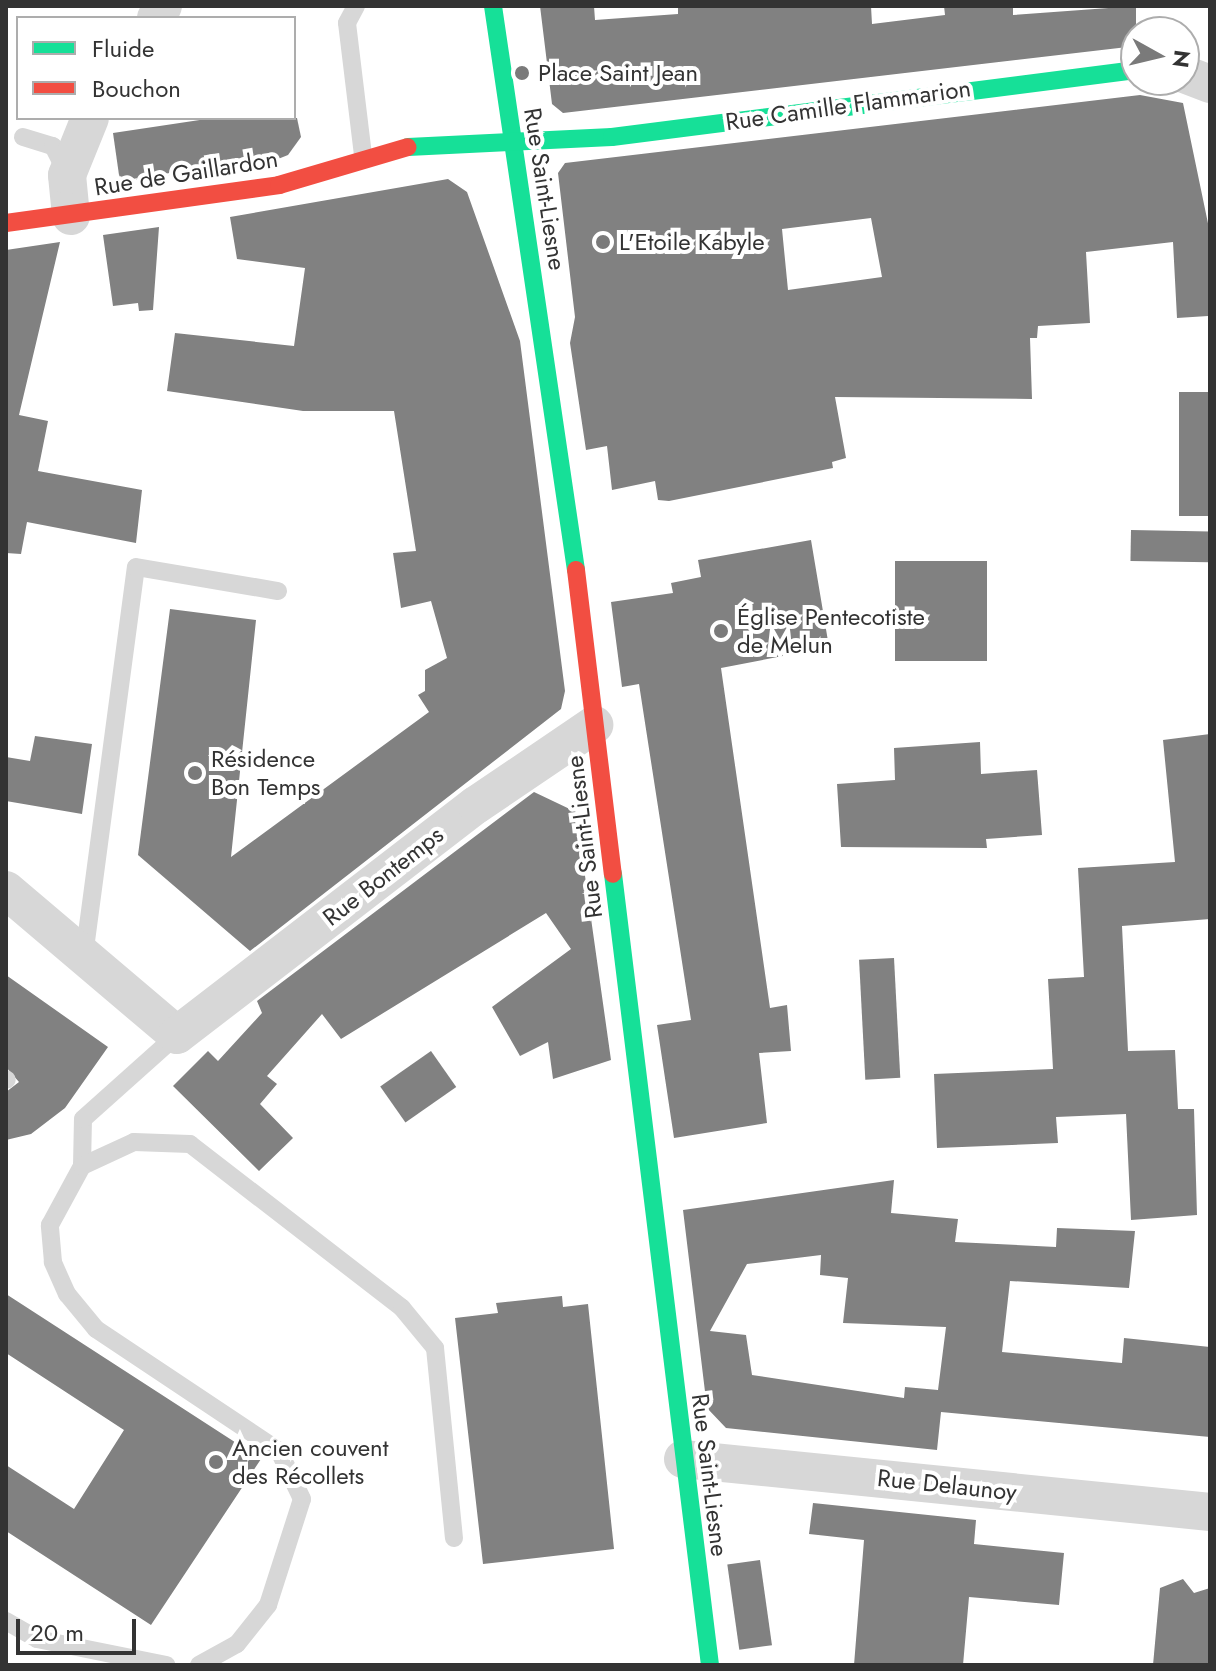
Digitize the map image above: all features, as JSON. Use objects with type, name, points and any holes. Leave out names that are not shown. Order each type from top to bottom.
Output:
[{"type":"main road","name":"Rue Saint-Liesne","points":[[490,9],[512,138],[594,725],[710,1665]]},
{"type":"main road","name":"Rue Camille Flammarion","points":[[512,138],[612,137],[1120,72]]},
{"type":"main road","name":"Rue de Gaillardon","points":[[6,223],[279,185],[363,156],[512,138]]},
{"type":"street","points":[[71,216],[67,175],[89,120]]},
{"type":"street","name":"Rue Bontemps","points":[[177,1035],[476,805],[594,725]]},
{"type":"street","points":[[6,890],[177,1035]]},
{"type":"street","name":"Rue Delaunoy","points":[[683,1459],[1210,1512]]},
{"type":"lane","points":[[356,6],[347,23],[363,156]]},
{"type":"lane","points":[[23,137],[53,146],[67,175]]},
{"type":"lane","points":[[84,956],[136,567],[278,591]]},
{"type":"lane","points":[[177,1035],[83,1119],[82,1166],[50,1225],[53,1262],[67,1294],[96,1329],[279,1451],[302,1499],[268,1605],[237,1644],[199,1665]]},
{"type":"lane","points":[[82,1166],[134,1142],[190,1144],[402,1308],[435,1348],[454,1538]]},
{"type":"lane","points":[[6,1621],[37,1639],[166,1665]]},
{"type":"building","points":[[540,6],[594,6],[595,20],[678,14],[678,6],[871,6],[872,24],[945,15],[944,6],[1013,7],[1013,15],[1136,6],[1136,16],[1120,16],[1120,48],[563,113],[552,104]]},
{"type":"building","points":[[1132,96],[1183,103],[1210,233],[1208,316],[1177,318],[1173,242],[1086,252],[1090,323],[1038,326],[1037,338],[1030,338],[1032,399],[835,397],[846,458],[832,462],[833,468],[669,501],[658,500],[655,481],[612,490],[607,446],[586,450],[570,343],[575,317],[558,173],[565,163]],"holes":[[[871,218],[882,277],[788,290],[782,229]]]},
{"type":"building","points":[[297,118],[301,137],[288,155],[273,161],[120,182],[113,133],[200,120]]},
{"type":"building","points":[[448,179],[467,192],[520,341],[565,691],[561,709],[250,951],[138,855],[170,609],[256,620],[231,857],[429,712],[418,695],[425,691],[425,670],[447,658],[431,601],[401,608],[393,553],[416,551],[394,411],[303,411],[167,391],[175,333],[294,346],[305,268],[237,259],[230,217]]},
{"type":"building","points":[[159,227],[153,310],[139,311],[138,303],[113,306],[103,235]]},
{"type":"building","points":[[60,242],[19,415],[48,421],[38,471],[142,490],[136,543],[27,522],[21,554],[6,553],[6,250]]},
{"type":"building","points":[[1179,392],[1210,392],[1210,516],[1179,516]]},
{"type":"building","points":[[1131,530],[1210,531],[1209,562],[1130,561]]},
{"type":"building","points":[[811,540],[829,647],[721,668],[770,1008],[787,1005],[791,1051],[759,1053],[767,1123],[674,1138],[657,1025],[691,1020],[639,684],[622,687],[611,602],[673,593],[671,583],[701,577],[698,560]]},
{"type":"building","points":[[895,561],[987,561],[987,661],[895,661]]},
{"type":"building","points":[[1210,734],[1210,919],[1122,926],[1128,1051],[1175,1050],[1178,1109],[1194,1109],[1197,1215],[1131,1220],[1126,1114],[1056,1117],[1058,1143],[937,1148],[934,1074],[1053,1069],[1048,979],[1084,977],[1078,868],[1175,862],[1163,740]]},
{"type":"building","points":[[35,736],[92,744],[82,814],[6,801],[6,757],[30,761]]},
{"type":"building","points":[[980,742],[981,774],[1037,770],[1042,835],[986,839],[987,848],[841,847],[837,784],[895,780],[894,748]]},
{"type":"building","points":[[534,792],[576,812],[611,1060],[553,1079],[548,1042],[520,1056],[492,1007],[571,949],[546,913],[341,1039],[322,1014],[267,1076],[277,1084],[260,1104],[293,1138],[259,1171],[173,1086],[208,1051],[218,1061],[262,1013],[257,1001]]},
{"type":"building","points":[[894,958],[900,1078],[865,1080],[859,960]]},
{"type":"building","points":[[6,975],[108,1047],[65,1108],[31,1134],[6,1140],[6,1092],[19,1082],[6,1067]]},
{"type":"building","points":[[431,1051],[456,1087],[405,1123],[380,1087]]},
{"type":"building","points":[[894,1180],[891,1213],[958,1219],[955,1242],[1056,1247],[1057,1228],[1135,1231],[1129,1288],[1010,1281],[1002,1352],[1122,1363],[1124,1338],[1210,1347],[1210,1437],[941,1412],[937,1450],[726,1428],[707,1408],[683,1210]],"holes":[[[821,1255],[820,1275],[848,1278],[843,1323],[946,1327],[938,1390],[905,1387],[904,1398],[752,1375],[746,1335],[710,1331],[747,1264]]]},
{"type":"building","name":"Ancien couvent des Récollets","points":[[6,1294],[261,1459],[151,1625],[6,1531],[6,1465],[74,1509],[124,1430],[6,1353]]},
{"type":"building","points":[[562,1296],[563,1307],[588,1304],[614,1549],[483,1564],[455,1318],[498,1313],[496,1303]]},
{"type":"building","points":[[813,1503],[976,1520],[974,1544],[1064,1553],[1059,1605],[969,1597],[963,1665],[854,1665],[864,1540],[809,1534]]},
{"type":"building","points":[[760,1560],[772,1645],[739,1650],[727,1565]]},
{"type":"building","points":[[1183,1579],[1194,1593],[1210,1588],[1210,1665],[1153,1665],[1160,1588]]},
{"type":"traffic: fast","points":[[493,6],[576,570]]},
{"type":"traffic: fast","points":[[408,147],[612,137],[1120,72]]},
{"type":"traffic: fast","points":[[613,874],[710,1665]]},
{"type":"traffic: jam","points":[[6,223],[279,185],[408,147]]},
{"type":"traffic: jam","points":[[576,570],[613,874]]},
{"type":"place","name":"Place Saint Jean","points":[[522,73]]},
{"type":"place","name":"L'Etoile Kabyle","points":[[603,242]]},
{"type":"place","name":"Église Pentecotiste de Melun","points":[[721,631]]},
{"type":"place","name":"Résidence Bon Temps","points":[[195,773]]},
{"type":"place","name":"Ancien couvent des Récollets","points":[[216,1462]]}]
